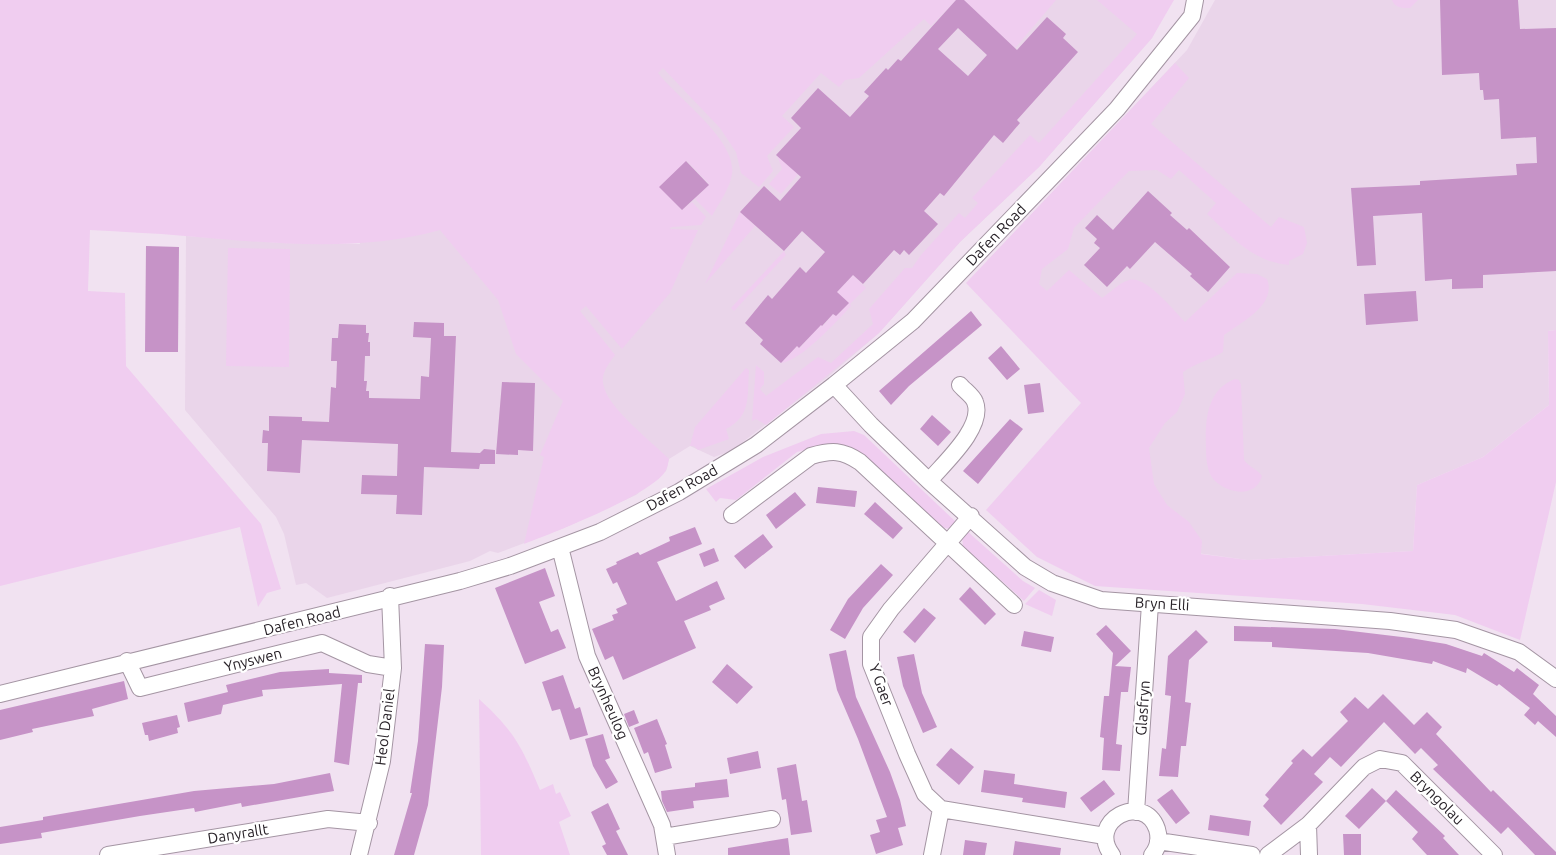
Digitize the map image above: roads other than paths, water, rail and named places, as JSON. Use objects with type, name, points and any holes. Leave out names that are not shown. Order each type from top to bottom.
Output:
[{"type":"street","name":"Dafen Road","points":[[0,694],[127,661],[303,621],[390,596],[460,581],[510,566],[600,532],[679,492],[756,445],[913,321],[1117,108],[1192,16],[1195,0]]},
{"type":"street","name":"Bryn Elli","points":[[834,385],[871,425],[929,481],[971,516],[1026,567],[1052,583],[1101,600],[1390,621],[1456,630],[1519,652],[1556,679]]},
{"type":"street","points":[[929,481],[968,435],[977,418],[975,402],[960,385]]},
{"type":"street","points":[[732,515],[811,456],[827,452],[846,453],[860,462],[1014,605]]},
{"type":"street","name":"Y Gaer","points":[[941,809],[926,794],[907,754],[871,664],[871,637],[891,609],[971,516]]},
{"type":"street","name":"Brynheulog","points":[[560,547],[587,656],[662,825],[667,855]]},
{"type":"street","name":"Heol Daniel","points":[[359,855],[382,761],[392,668],[390,596]]},
{"type":"street","name":"Glasfryn","points":[[1136,812],[1150,604]]},
{"type":"street","name":"Ynyswen","points":[[127,661],[140,688],[322,643],[368,664],[392,668]]},
{"type":"street","name":"Bryngolau","points":[[1268,855],[1308,825],[1364,767],[1380,759],[1402,763],[1494,855]]},
{"type":"street","points":[[932,855],[941,809],[1105,836]]},
{"type":"street","points":[[1112,855],[1106,845],[1105,836],[1112,820],[1128,811],[1148,816],[1154,823],[1155,848],[1252,855]]},
{"type":"street","name":"Danyrallt","points":[[108,855],[328,819],[368,823]]},
{"type":"street","points":[[664,837],[772,819]]},
{"type":"street","points":[[1308,825],[1309,855]]}]
